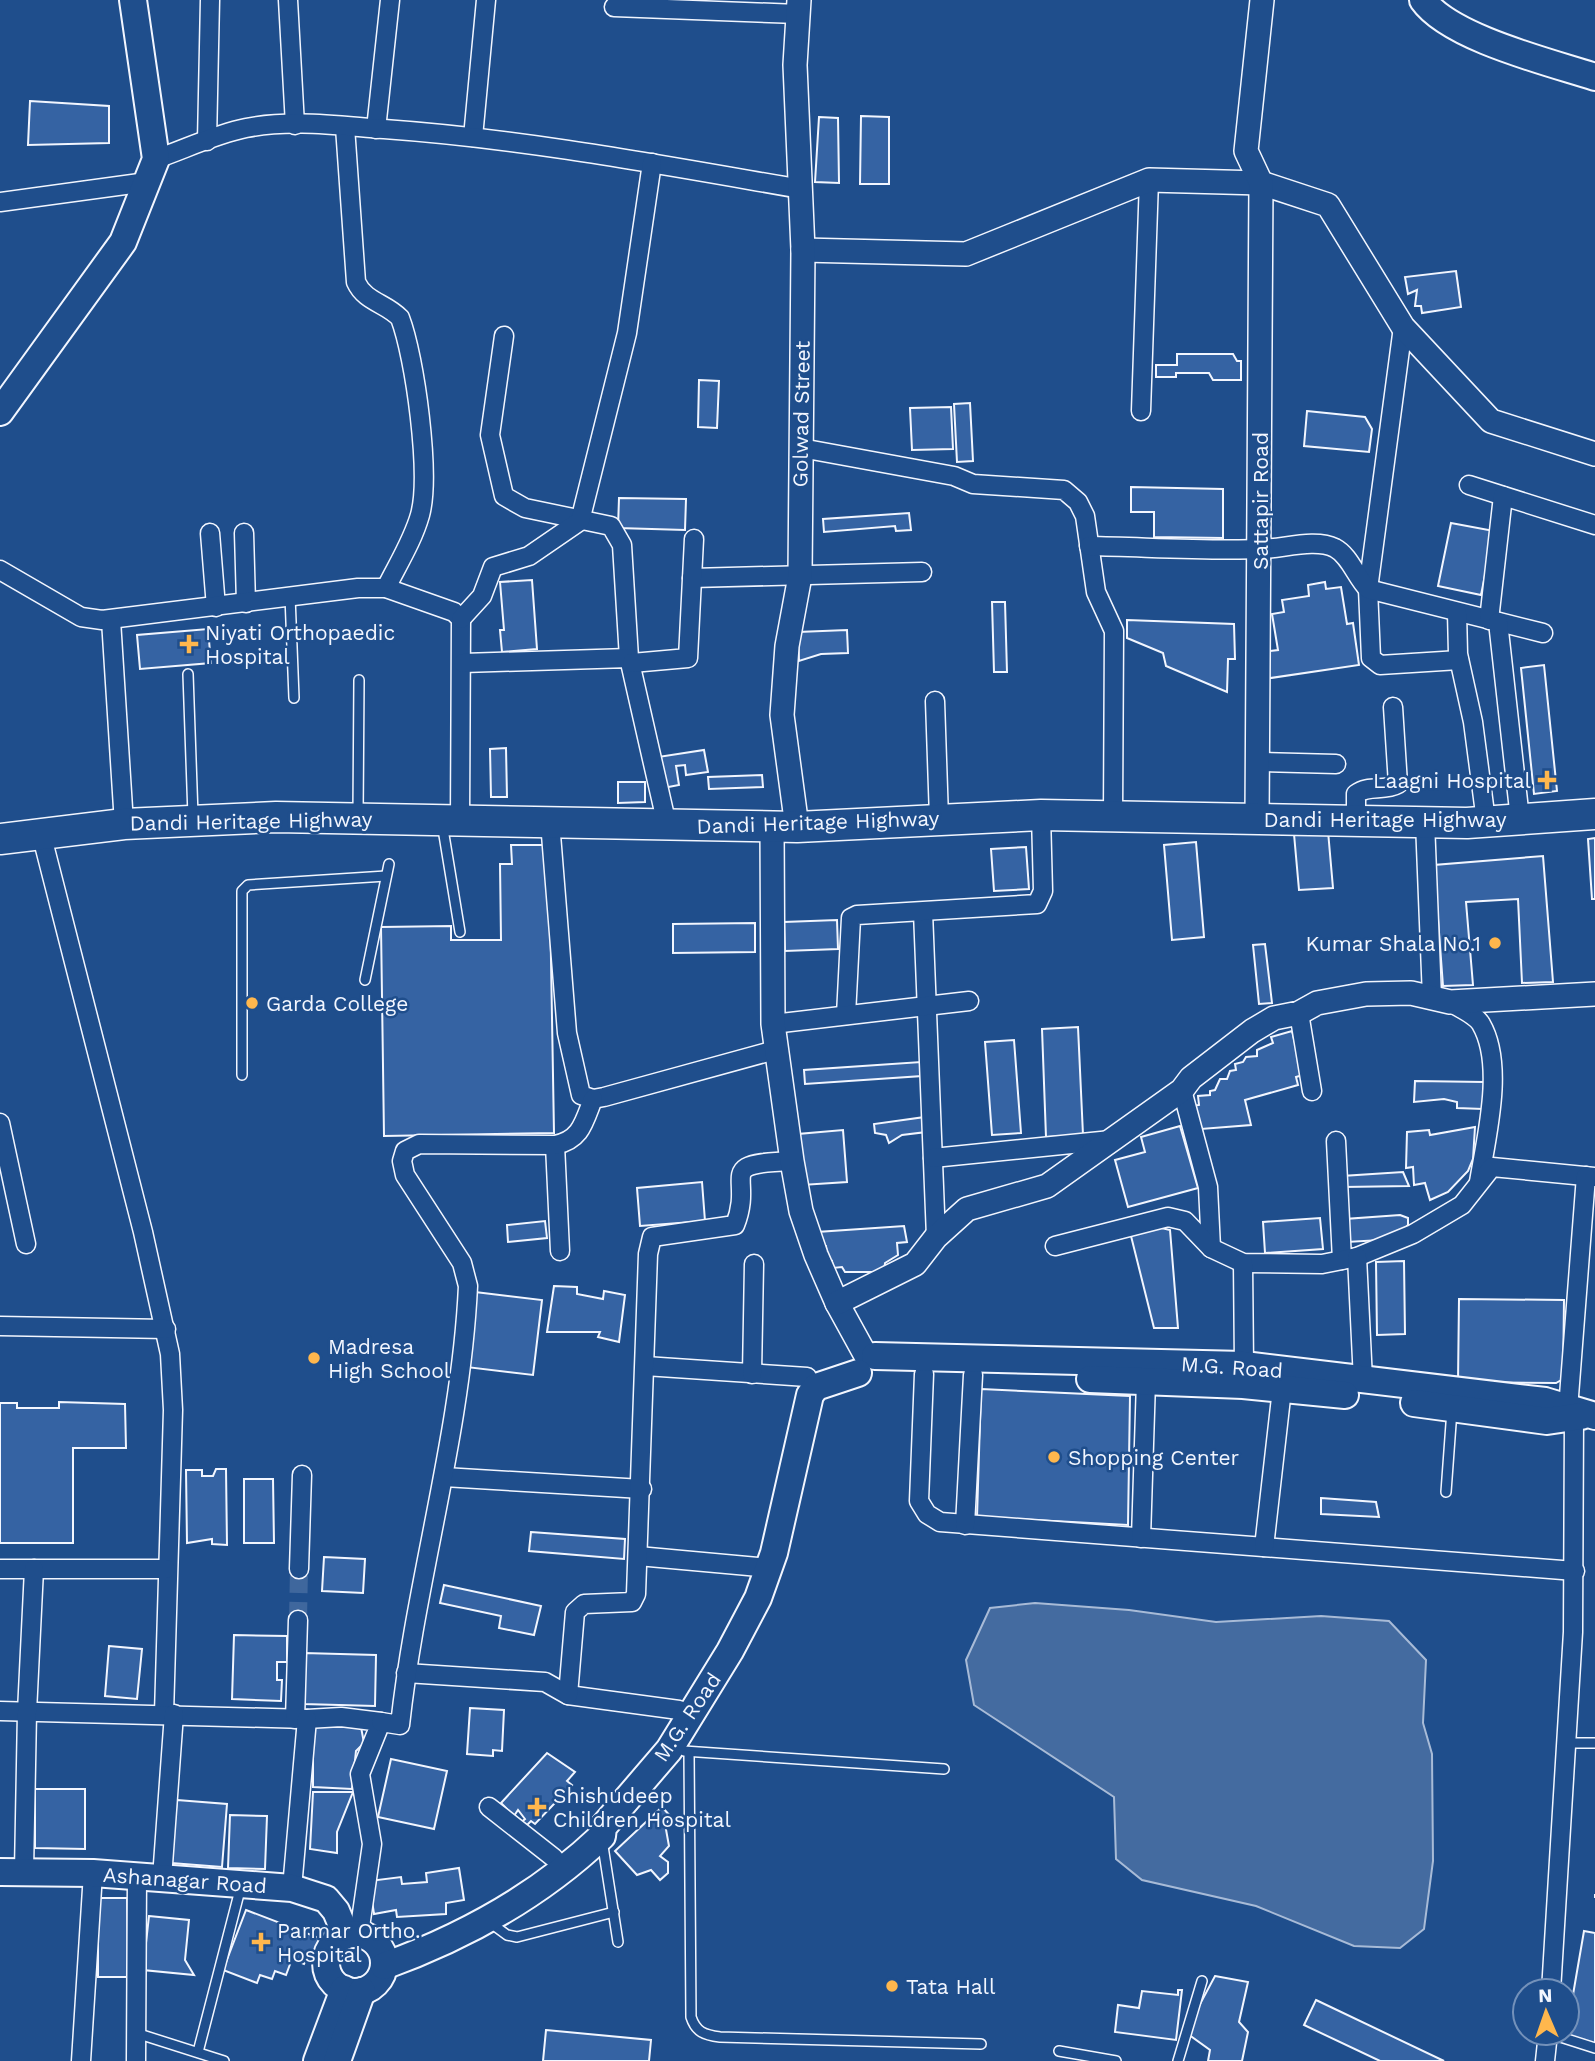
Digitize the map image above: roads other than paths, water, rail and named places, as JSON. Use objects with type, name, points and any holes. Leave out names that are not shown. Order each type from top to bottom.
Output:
[{"type":"highway","name":"Dandi Heritage Highway","points":[[0,839],[124,824],[358,817],[398,823],[451,821],[785,826],[1041,815],[1425,822],[1595,814]]},
{"type":"main road","points":[[3,401],[122,242],[151,170],[133,0]]},
{"type":"main road","points":[[1423,0],[1434,15],[1497,45],[1595,77]]},
{"type":"main road","name":"M.G. Road","points":[[384,1962],[482,1915],[583,1854],[602,1836],[603,1827],[671,1750],[758,1598],[762,1567],[796,1418],[795,1396],[807,1377],[818,1371],[866,1363],[1244,1365],[1545,1401],[1581,1414]]},
{"type":"main road","name":"M.G. Road","points":[[796,1418],[816,1387],[866,1363],[923,1374],[1146,1381],[1282,1389],[1546,1421],[1581,1414]]},
{"type":"main road","name":"M.G. Road","points":[[482,1915],[596,1823],[634,1780],[671,1750],[679,1710],[762,1567]]},
{"type":"main road","name":"Ashanagar Road","points":[[12,1871],[93,1873],[292,1888],[326,1899],[353,1935]]},
{"type":"main road","points":[[317,2061],[353,1990],[377,1982],[384,1962],[374,1941],[353,1935],[331,1947],[326,1966],[330,1976],[353,1990]]},
{"type":"main road","points":[[337,2061],[353,1990]]},
{"type":"street","points":[[207,141],[210,0]]},
{"type":"street","points":[[288,0],[295,125]]},
{"type":"street","points":[[376,129],[390,0]]},
{"type":"street","points":[[473,136],[486,0]]},
{"type":"street","points":[[1261,183],[1246,151],[1262,0]]},
{"type":"street","points":[[614,7],[798,7]]},
{"type":"street","name":"Golwad Street","points":[[798,7],[795,65],[803,250],[800,576],[787,646],[782,715],[785,826],[773,1024],[801,1211],[837,1303],[866,1363]]},
{"type":"street","points":[[0,202],[151,170],[207,141],[244,128],[295,125],[473,136],[800,189]]},
{"type":"street","points":[[345,127],[356,282],[362,294],[392,309],[400,318],[422,433],[424,486],[420,515],[386,587]]},
{"type":"street","points":[[461,619],[482,596],[493,567],[529,556],[580,521],[627,333],[652,163]]},
{"type":"street","points":[[1141,411],[1149,180]]},
{"type":"street","points":[[803,250],[966,254],[1149,180],[1261,183],[1328,205],[1403,327],[1491,421],[1595,454]]},
{"type":"street","name":"Sattapir Road","points":[[1257,820],[1261,183]]},
{"type":"street","points":[[1403,327],[1368,589],[1371,657],[1375,663],[1459,660]]},
{"type":"street","points":[[504,336],[490,435],[504,496],[525,508],[611,526],[618,535],[622,545],[630,660],[667,825]]},
{"type":"street","points":[[801,449],[954,476],[973,484],[1063,490],[1078,502],[1085,516],[1096,592],[1114,632],[1112,816]]},
{"type":"street","points":[[1469,485],[1595,525]]},
{"type":"street","points":[[1503,496],[1494,621],[1520,819]]},
{"type":"street","points":[[210,533],[216,607]]},
{"type":"street","points":[[244,533],[246,603]]},
{"type":"street","points":[[463,663],[688,658],[694,539]]},
{"type":"street","points":[[1088,546],[1260,549],[1321,545],[1334,548],[1345,556],[1356,577],[1368,589],[1543,633]]},
{"type":"street","points":[[0,570],[81,617],[111,620],[290,596],[386,587],[454,612],[461,619],[463,663],[451,821]]},
{"type":"street","points":[[692,578],[922,572]]},
{"type":"street","points":[[1457,612],[1459,660],[1473,722],[1486,821]]},
{"type":"street","points":[[111,620],[124,824]]},
{"type":"street","points":[[934,701],[939,818]]},
{"type":"street","points":[[1356,821],[1356,794],[1364,788],[1398,784],[1393,707]]},
{"type":"street","points":[[1258,762],[1336,764]]},
{"type":"street","points":[[846,1015],[851,918],[857,915],[1037,904],[1043,891],[1041,815]]},
{"type":"street","points":[[550,822],[567,1033],[581,1095],[593,1099],[775,1050]]},
{"type":"street","points":[[1425,822],[1441,1000]]},
{"type":"street","points":[[41,833],[166,1329],[173,1410],[166,1569],[169,1714],[149,1877],[136,2061]]},
{"type":"street","points":[[923,912],[929,1006],[936,1237]]},
{"type":"street","points":[[837,1303],[915,1264],[936,1237],[967,1209],[1047,1185],[1182,1090],[1200,1070],[1274,1018],[1299,1013],[1317,1003],[1366,994],[1411,993],[1441,1000],[1595,994]]},
{"type":"street","points":[[1441,1000],[1481,1022],[1491,1055],[1492,1091],[1479,1186]]},
{"type":"street","points":[[773,1024],[969,1001]]},
{"type":"street","points":[[1299,1013],[1312,1091]]},
{"type":"street","points":[[1182,1090],[1208,1187],[1212,1248]]},
{"type":"street","points":[[0,1712],[301,1719],[341,1717],[401,1725],[406,1673],[444,1477],[468,1286],[461,1263],[405,1175],[402,1161],[404,1151],[419,1144],[555,1145],[570,1142],[579,1135],[593,1099]]},
{"type":"street","points":[[0,1122],[26,1244]]},
{"type":"street","points":[[933,1158],[1114,1139]]},
{"type":"street","points":[[1336,1141],[1363,1380]]},
{"type":"street","points":[[555,1145],[561,1251]]},
{"type":"street","points":[[568,1695],[575,1612],[584,1604],[632,1602],[636,1594],[642,1489],[648,1254],[652,1237],[734,1225],[739,1214],[740,1175],[746,1167],[754,1162],[792,1161]]},
{"type":"street","points":[[1055,1246],[1168,1217],[1185,1221],[1212,1248],[1243,1263],[1322,1265],[1349,1259],[1413,1234],[1462,1205],[1492,1167],[1590,1176],[1576,1570],[1552,1977]]},
{"type":"street","points":[[1243,1263],[1244,1365]]},
{"type":"street","points":[[752,1374],[754,1264]]},
{"type":"street","points":[[0,1326],[166,1329]]},
{"type":"street","points":[[645,1366],[807,1377]]},
{"type":"street","points":[[923,1374],[919,1501],[927,1514],[940,1522],[1576,1570]]},
{"type":"street","points":[[965,1525],[973,1375]]},
{"type":"street","points":[[1141,1538],[1146,1381]]},
{"type":"street","points":[[1264,1547],[1282,1389]]},
{"type":"street","points":[[299,1569],[302,1475]]},
{"type":"street","points":[[444,1477],[642,1489]]},
{"type":"street","points":[[638,1556],[762,1567]]},
{"type":"street","points":[[0,1569],[166,1569]]},
{"type":"street","points":[[12,1871],[27,1712],[34,1569]]},
{"type":"street","points":[[292,1888],[301,1719],[298,1620]]},
{"type":"street","points":[[406,1673],[545,1682],[568,1695],[679,1710]]},
{"type":"street","points":[[353,1935],[372,1844],[359,1774],[381,1722]]},
{"type":"street","points":[[489,1807],[554,1858]]},
{"type":"street","points":[[81,2061],[93,1873]]},
{"type":"lane","points":[[290,596],[294,698]]},
{"type":"lane","points":[[188,674],[193,820]]},
{"type":"lane","points":[[358,817],[359,680]]},
{"type":"lane","points":[[451,821],[460,932]]},
{"type":"lane","points":[[365,980],[389,864]]},
{"type":"lane","points":[[242,1075],[242,891],[248,885],[386,876]]},
{"type":"lane","points":[[1446,1492],[1452,1408]]},
{"type":"lane","points":[[1566,1743],[1595,1743]]},
{"type":"lane","points":[[944,1769],[671,1750],[691,2017],[695,2028],[706,2035],[720,2037],[981,2044]]},
{"type":"lane","points":[[602,1836],[618,1942]]},
{"type":"lane","points":[[198,2052],[242,1885]]},
{"type":"lane","points":[[482,1915],[499,1931],[517,1937],[614,1912]]},
{"type":"lane","points":[[1178,2061],[1202,1981]]},
{"type":"lane","points":[[136,2033],[224,2061]]},
{"type":"lane","points":[[1059,2051],[1116,2061]]},
{"type":"water","points":[[1035,1603],[1129,1610],[1216,1622],[1321,1616],[1389,1621],[1426,1660],[1423,1723],[1432,1754],[1433,1861],[1424,1929],[1400,1948],[1354,1946],[1256,1906],[1142,1880],[1116,1859],[1114,1797],[974,1705],[966,1660],[990,1608]]},
{"type":"tunnel","points":[[298,1620],[299,1569]]},
{"type":"place","name":"Niyati Orthopaedic Hospital","points":[[189,644]]},
{"type":"place","name":"Laagni Hospital","points":[[1547,780]]},
{"type":"place","name":"Kumar Shala No.1","points":[[1495,943]]},
{"type":"place","name":"Garda College","points":[[252,1003]]},
{"type":"place","name":"Madresa High School","points":[[314,1358]]},
{"type":"place","name":"Shopping Center","points":[[1054,1457]]},
{"type":"place","name":"Shishudeep Children Hospital","points":[[537,1807]]},
{"type":"place","name":"Parmar Ortho. Hospital","points":[[261,1942]]},
{"type":"place","name":"Tata Hall","points":[[892,1986]]}]
